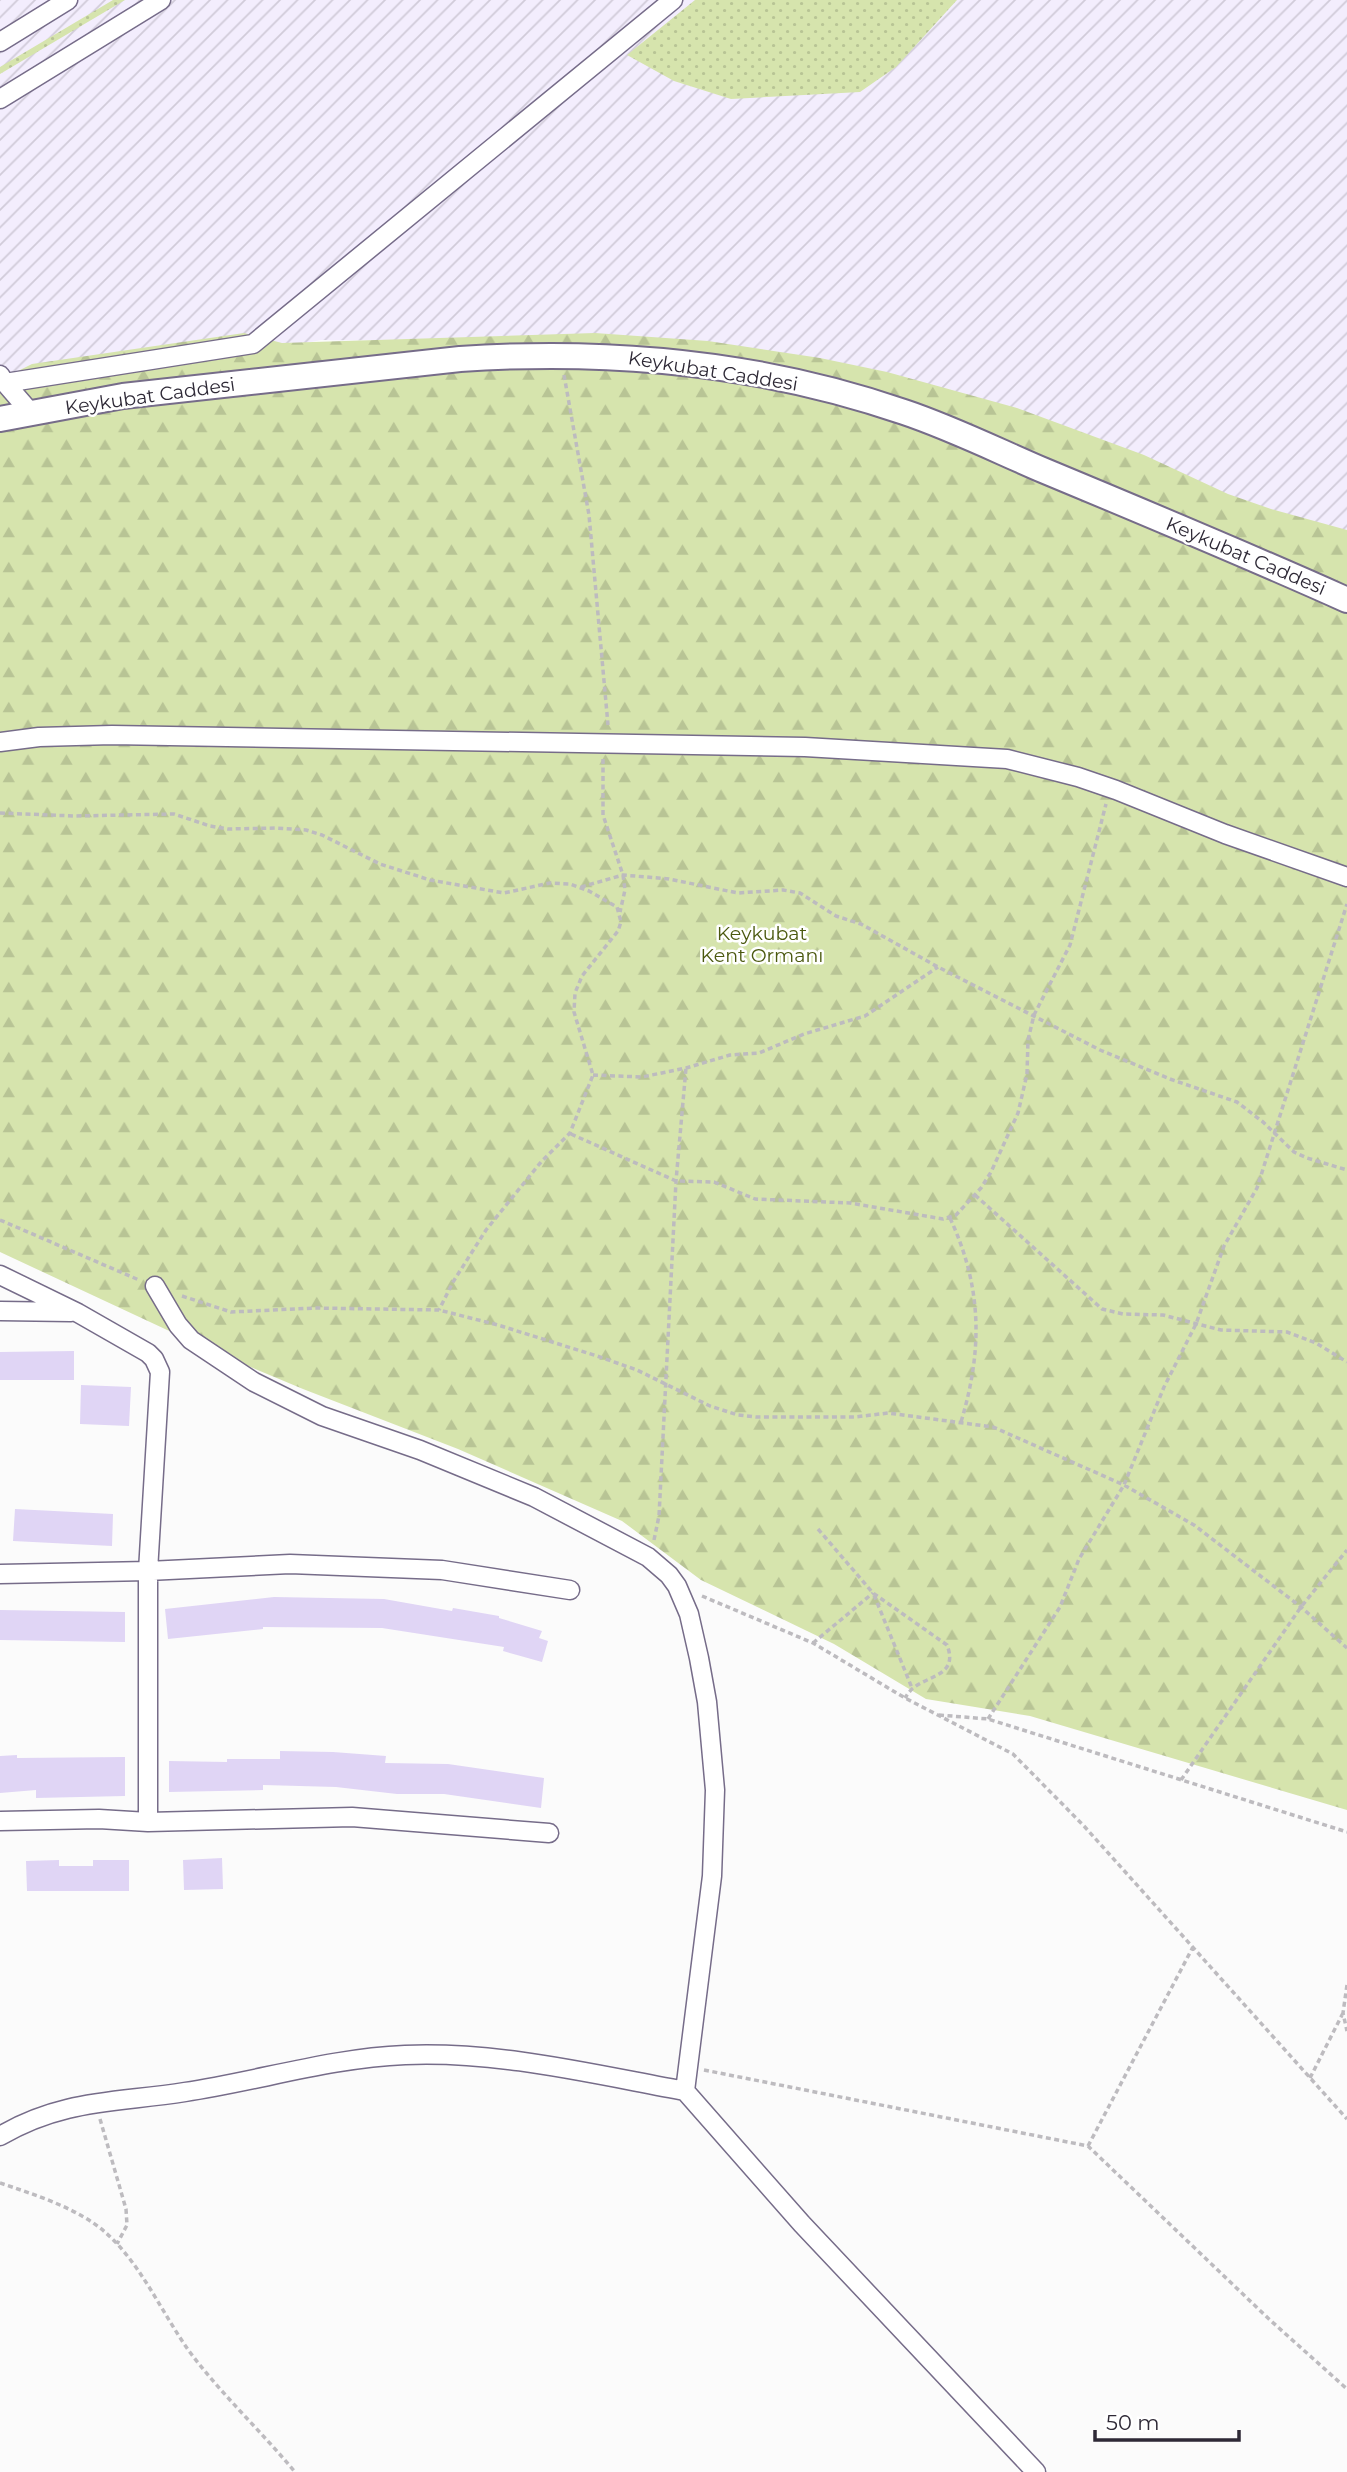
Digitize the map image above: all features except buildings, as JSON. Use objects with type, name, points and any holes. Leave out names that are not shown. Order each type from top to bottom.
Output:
[{"type":"street","points":[[0,42],[68,0]]},
{"type":"street","points":[[0,99],[161,0]]},
{"type":"street","points":[[3,379],[253,344],[673,0]]},
{"type":"street","name":"Keykubat Caddesi","points":[[0,419],[123,396],[513,355],[620,357],[727,369],[822,389],[905,412],[1232,548],[1347,600]]},
{"type":"street","points":[[3,379],[31,413]]},
{"type":"street","points":[[0,742],[39,737],[112,734],[805,747],[1007,759],[1110,788],[1237,838],[1347,877]]},
{"type":"street","points":[[0,1275],[78,1312],[148,1353],[160,1372],[148,1571],[148,1822]]},
{"type":"street","points":[[155,1286],[178,1325],[191,1340],[254,1382],[321,1416],[466,1468],[534,1497],[610,1535],[650,1559],[669,1575],[677,1586],[689,1614],[701,1669],[711,1735],[715,1790],[712,1877],[684,2091]]},
{"type":"street","points":[[0,1311],[78,1312]]},
{"type":"street","points":[[0,1574],[148,1571],[290,1564],[442,1570],[570,1590]]},
{"type":"street","points":[[0,1821],[62,1818],[148,1822],[352,1817],[549,1833]]},
{"type":"street","points":[[0,2136],[47,2114],[76,2105],[176,2094],[331,2064],[404,2055],[455,2055],[520,2061],[684,2091],[802,2224],[1036,2472]]},
{"type":"path","points":[[439,1310],[453,1282],[486,1230],[541,1162],[570,1133],[593,1075],[574,1012],[575,993],[582,976],[618,931],[625,890],[623,875],[603,815],[606,744],[589,515],[561,356]]},
{"type":"path","points":[[570,1133],[676,1181],[714,1182],[746,1196],[764,1200],[850,1203],[936,1218],[950,1218],[961,1211],[991,1172],[1018,1113],[1027,1074],[1028,1040],[1034,1015],[1070,945],[1110,788]]},
{"type":"path","points":[[0,813],[75,816],[174,814],[209,826],[228,829],[291,828],[323,835],[358,854],[402,872],[459,887],[504,892],[550,883],[579,887],[617,907],[620,914]]},
{"type":"path","points":[[579,887],[623,875],[669,879],[738,893],[783,890],[800,893],[836,916],[861,924],[938,967],[1124,1060],[1237,1102],[1263,1122],[1294,1152],[1347,1170]]},
{"type":"path","points":[[989,1719],[1060,1607],[1079,1559],[1124,1485],[1164,1387],[1196,1324],[1224,1246],[1257,1188],[1347,904]]},
{"type":"path","points":[[593,1075],[642,1077],[730,1055],[759,1053],[804,1034],[865,1016],[938,967]]},
{"type":"path","points":[[650,1559],[659,1516],[676,1181],[686,1068]]},
{"type":"path","points":[[975,1195],[1102,1309],[1123,1314],[1163,1315],[1210,1328],[1238,1332],[1287,1332],[1316,1343],[1347,1362]]},
{"type":"path","points":[[950,1218],[971,1276],[977,1318],[974,1368],[961,1422]]},
{"type":"path","points":[[0,1220],[155,1286],[231,1312],[315,1308],[439,1310],[557,1343],[637,1370],[723,1411],[756,1418],[855,1417],[888,1413],[979,1423],[1007,1432],[1124,1485],[1194,1525],[1301,1607],[1347,1648]]},
{"type":"path","points":[[818,1529],[873,1593],[947,1644],[948,1661],[941,1674],[913,1688],[905,1698]]},
{"type":"path","points":[[1181,1780],[1301,1607],[1347,1550]]},
{"type":"path","points":[[677,1586],[813,1643],[905,1698],[1013,1754],[1084,1826],[1347,2119]]},
{"type":"path","points":[[813,1643],[873,1593]]},
{"type":"path","points":[[873,1593],[913,1688]]},
{"type":"path","points":[[937,1715],[989,1719],[1347,1832]]},
{"type":"path","points":[[1088,2146],[1193,1947]]},
{"type":"path","points":[[1310,2078],[1343,2013],[1347,1985]]},
{"type":"path","points":[[1343,2013],[1347,2031]]},
{"type":"path","points":[[688,2067],[1088,2146],[1270,2320],[1347,2389]]},
{"type":"path","points":[[96,2103],[126,2209],[127,2225],[117,2244]]},
{"type":"path","points":[[0,2183],[78,2213],[117,2244],[201,2366],[295,2472]]},
{"type":"shaded area","points":[[0,0],[1347,0],[1347,555],[712,344],[321,340],[0,403]]},
{"type":"green space","points":[[113,0],[125,0],[0,74],[0,67]]},
{"type":"green space","points":[[695,0],[957,0],[896,67],[860,92],[731,99],[674,81],[627,55]]},
{"type":"green space","name":"Keykubat Kent Ormanı","points":[[244,333],[282,343],[595,333],[708,341],[820,358],[887,372],[1017,408],[1144,455],[1228,494],[1347,530],[1347,1810],[1030,1716],[926,1699],[834,1644],[701,1580],[622,1521],[458,1449],[210,1350],[0,1252],[0,380],[32,364]]}]
